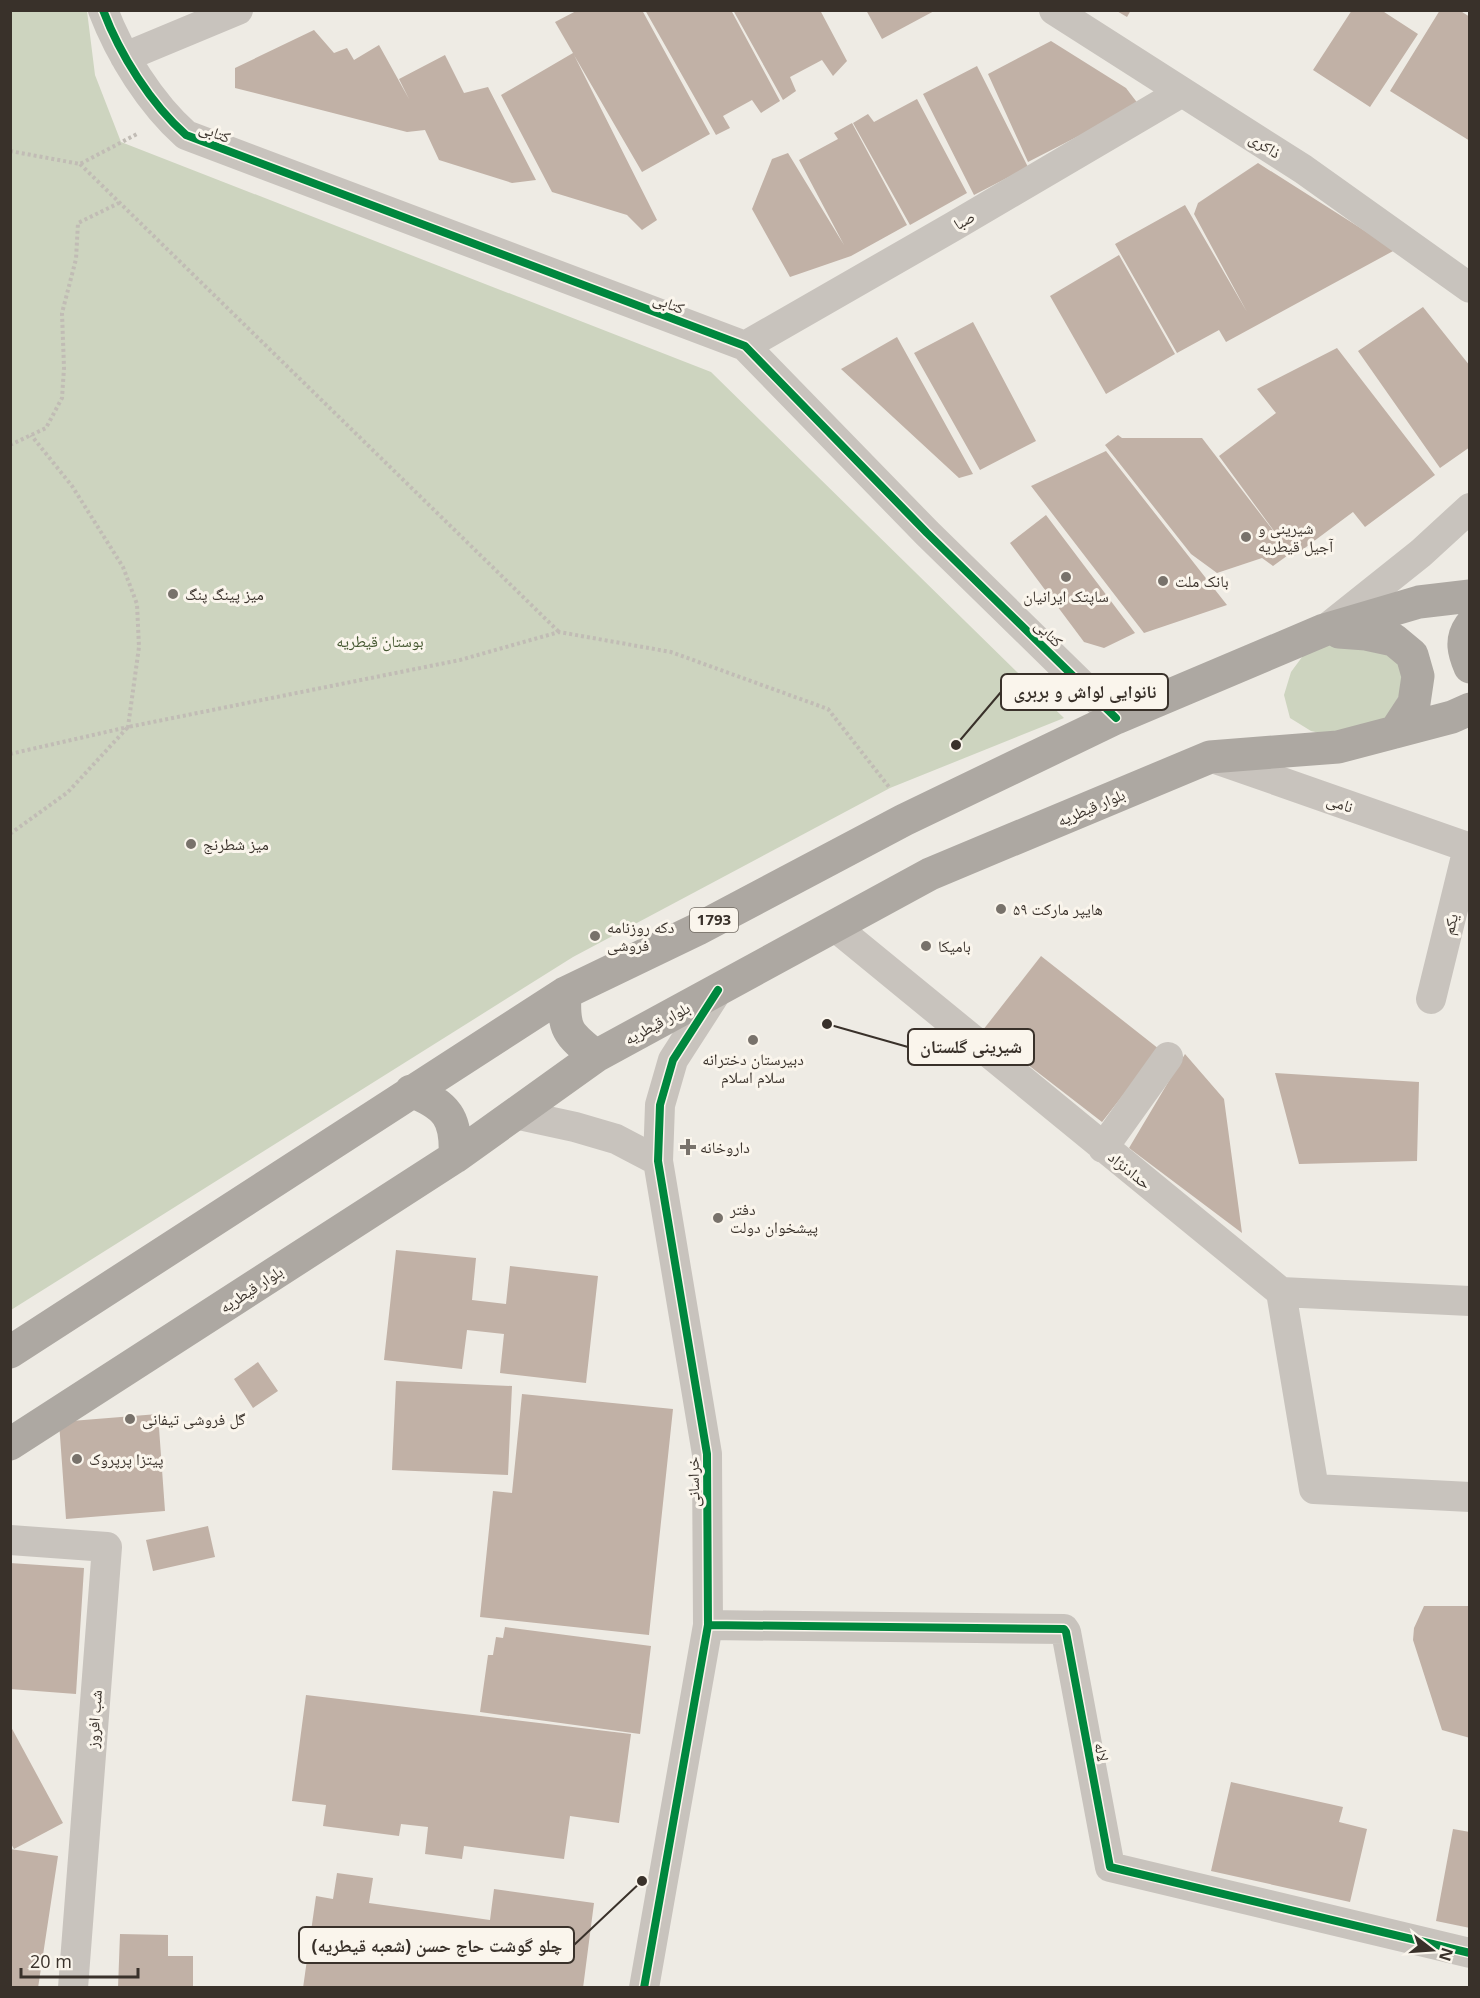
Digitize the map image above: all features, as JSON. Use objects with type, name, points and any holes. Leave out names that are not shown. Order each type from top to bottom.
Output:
[{"type":"main road","name":"1793","points":[[10,1352],[565,993],[698,929],[904,820],[1116,718],[1324,630],[1419,603],[1470,596]]},
{"type":"main road","points":[[1470,626],[1465,633],[1462,650],[1470,668]]},
{"type":"main road","points":[[1324,630],[1394,639],[1412,655],[1418,676],[1414,703],[1395,732]]},
{"type":"main road","name":"بلوار قیطریه","points":[[10,1444],[455,1157],[596,1056],[930,874],[1210,757],[1338,747],[1452,717],[1470,708]]},
{"type":"main road","points":[[565,993],[564,1013],[567,1028],[576,1041],[596,1056]]},
{"type":"main road","points":[[411,1091],[432,1099],[448,1115],[456,1135],[455,1157]]},
{"type":"street","name":"کتابی","points":[[103,10],[125,57],[167,118],[186,135],[745,346],[927,533],[1116,718]]},
{"type":"street","points":[[125,57],[238,10]]},
{"type":"street","name":"ذاکری","points":[[1054,10],[1303,169],[1470,288]]},
{"type":"street","name":"صبا","points":[[745,346],[1182,92]]},
{"type":"street","points":[[1324,630],[1421,553],[1470,508]]},
{"type":"street","name":"نامی","points":[[1210,757],[1469,848]]},
{"type":"street","name":"یکم","points":[[1431,999],[1469,848]]},
{"type":"street","name":"حدادنژاد","points":[[834,926],[1281,1292]]},
{"type":"street","name":"خراسانی","points":[[644,1988],[708,1625],[707,1454],[658,1161],[660,1105],[673,1060],[718,990]]},
{"type":"street","points":[[1103,1148],[1168,1057]]},
{"type":"street","points":[[515,1114],[575,1127],[615,1139],[658,1161]]},
{"type":"street","points":[[1470,1301],[1281,1292],[1314,1489],[1470,1497]]},
{"type":"street","name":"شب افروز","points":[[10,1540],[107,1547],[73,1988]]},
{"type":"street","name":"لاله","points":[[708,1625],[1064,1629],[1110,1867],[1470,1953]]},
{"type":"path","points":[[80,164],[167,118]]},
{"type":"path","points":[[10,151],[80,164],[559,632]]},
{"type":"path","points":[[10,445],[46,428],[62,398],[64,368],[62,313],[76,259],[78,223],[120,202]]},
{"type":"path","points":[[10,834],[68,792],[128,727],[138,647],[137,604],[123,567],[72,486],[31,435]]},
{"type":"path","points":[[10,754],[128,727],[460,660],[559,632],[671,652],[828,709],[890,788],[904,820]]},
{"type":"green space","name":"بوستان قیطریه","points":[[11,10],[87,11],[95,75],[121,142],[711,372],[1064,718],[890,788],[573,957],[11,1310]]},
{"type":"green space","points":[[1323,645],[1370,646],[1404,664],[1407,681],[1385,722],[1337,737],[1311,731],[1290,718],[1284,695],[1291,672],[1305,653]]},
{"type":"building","points":[[578,10],[642,10],[710,134],[642,172],[574,55],[657,220],[642,230],[627,215],[552,192],[501,95],[573,53],[555,22]]},
{"type":"building","points":[[645,10],[731,10],[780,101],[761,113],[752,100],[723,116],[730,128],[716,135]]},
{"type":"building","points":[[733,10],[820,10],[847,61],[833,76],[822,60],[790,77],[796,91],[783,100]]},
{"type":"building","points":[[866,10],[936,10],[882,39]]},
{"type":"building","points":[[1115,10],[1131,10],[1127,17]]},
{"type":"building","points":[[1352,10],[1381,10],[1418,34],[1370,107],[1313,70]]},
{"type":"building","points":[[1440,10],[1459,10],[1470,17],[1470,141],[1390,91]]},
{"type":"building","points":[[314,30],[334,53],[347,48],[354,60],[379,45],[409,99],[399,79],[445,55],[464,93],[488,87],[536,180],[512,183],[439,160],[425,130],[407,132],[235,88],[235,68]]},
{"type":"building","points":[[1051,41],[1126,88],[1139,105],[1028,162],[988,74]]},
{"type":"building","points":[[977,66],[1028,167],[974,195],[923,94]]},
{"type":"building","points":[[917,99],[967,193],[910,225],[853,123],[868,114],[874,122]]},
{"type":"building","points":[[852,123],[907,225],[851,256],[790,277],[752,209],[772,159],[788,153],[844,245],[799,160],[838,139],[834,133]]},
{"type":"building","points":[[1258,163],[1395,250],[1226,342],[1219,330],[1177,353],[1115,244],[1185,205],[1247,312],[1194,214],[1198,203]]},
{"type":"building","points":[[1119,255],[1175,354],[1106,394],[1050,296]]},
{"type":"building","points":[[1423,307],[1470,366],[1470,447],[1440,468],[1358,351]]},
{"type":"building","points":[[973,322],[1036,441],[980,470],[914,353]]},
{"type":"building","points":[[897,337],[973,474],[959,478],[841,369]]},
{"type":"building","points":[[1337,348],[1435,475],[1365,527],[1353,512],[1294,556],[1291,553],[1273,566],[1262,558],[1217,573],[1191,554],[1105,445],[1118,435],[1122,438],[1202,438],[1285,546],[1219,456],[1276,413],[1257,389]]},
{"type":"building","points":[[1106,451],[1227,605],[1144,633],[1031,486]]},
{"type":"building","points":[[1046,515],[1135,633],[1104,648],[1084,642],[1010,543]]},
{"type":"building","points":[[1041,956],[1159,1049],[1102,1122],[983,1030]]},
{"type":"building","points":[[1185,1054],[1224,1099],[1242,1233],[1129,1148]]},
{"type":"building","points":[[1275,1073],[1419,1082],[1417,1161],[1299,1164]]},
{"type":"building","points":[[396,1250],[476,1258],[472,1300],[506,1304],[510,1266],[598,1276],[586,1383],[500,1373],[504,1334],[467,1330],[462,1369],[384,1360]]},
{"type":"building","points":[[258,1362],[278,1391],[253,1408],[234,1379]]},
{"type":"building","points":[[396,1381],[512,1386],[508,1475],[392,1470]]},
{"type":"building","points":[[522,1394],[673,1409],[649,1635],[480,1617],[493,1491],[512,1493]]},
{"type":"building","points":[[158,1414],[165,1511],[66,1519],[59,1422]]},
{"type":"building","points":[[208,1526],[215,1557],[153,1571],[146,1540]]},
{"type":"building","points":[[10,1563],[84,1568],[76,1694],[10,1689]]},
{"type":"building","points":[[1424,1606],[1470,1606],[1470,1738],[1442,1730],[1413,1640],[1414,1628]]},
{"type":"building","points":[[505,1627],[651,1646],[640,1734],[480,1712],[488,1655],[493,1655],[496,1637],[503,1638]]},
{"type":"building","points":[[306,1695],[631,1734],[619,1823],[570,1816],[564,1859],[464,1846],[462,1859],[425,1854],[428,1827],[401,1824],[399,1836],[323,1826],[326,1805],[292,1801]]},
{"type":"building","points":[[10,1725],[63,1823],[14,1849],[10,1842]]},
{"type":"building","points":[[1231,1782],[1343,1807],[1339,1822],[1367,1829],[1350,1902],[1211,1871]]},
{"type":"building","points":[[1453,1829],[1470,1832],[1470,1928],[1436,1921]]},
{"type":"building","points":[[10,1849],[58,1856],[38,1988],[10,1988]]},
{"type":"building","points":[[337,1873],[373,1878],[369,1903],[490,1920],[494,1889],[594,1903],[583,1988],[303,1988],[316,1896],[333,1899]]},
{"type":"building","points":[[120,1934],[168,1935],[168,1956],[193,1956],[193,1988],[118,1988]]},
{"type":"cycle path","points":[[103,10],[118,44],[138,78],[161,109],[186,135],[745,346],[927,533],[1116,718]]},
{"type":"cycle path","points":[[644,1988],[708,1625],[707,1454],[658,1161],[660,1105],[673,1060],[718,990]]},
{"type":"cycle path","points":[[708,1625],[1064,1629],[1110,1867],[1470,1953]]},
{"type":"place","name":"شیرینی و آجیل قیطریه","points":[[1246,537]]},
{"type":"place","name":"ساپتک ایرانیان","points":[[1066,577]]},
{"type":"place","name":"بانک ملت","points":[[1163,581]]},
{"type":"place","name":"میز پینگ پنگ","points":[[173,594]]},
{"type":"place","name":"نانوایی لواش و بربری","points":[[956,745]]},
{"type":"place","name":"میز شطرنج","points":[[191,844]]},
{"type":"place","name":"هایپر مارکت ۵۹","points":[[1001,909]]},
{"type":"place","name":"دکه روزنامه فروشی","points":[[595,936]]},
{"type":"place","name":"بامیکا","points":[[926,946]]},
{"type":"place","name":"شیرینی گلستان","points":[[827,1024]]},
{"type":"place","name":"دبیرستان دخترانه سلام اسلام","points":[[753,1040]]},
{"type":"place","name":"داروخانه","points":[[688,1147]]},
{"type":"place","name":"دفتر پیشخوان دولت","points":[[718,1218]]},
{"type":"place","name":"گل فروشی تیفانی","points":[[130,1419]]},
{"type":"place","name":"پیتزا پرپروک","points":[[77,1459]]},
{"type":"place","name":"چلو گوشت حاج حسن (شعبه قیطریه)","points":[[642,1881]]}]
